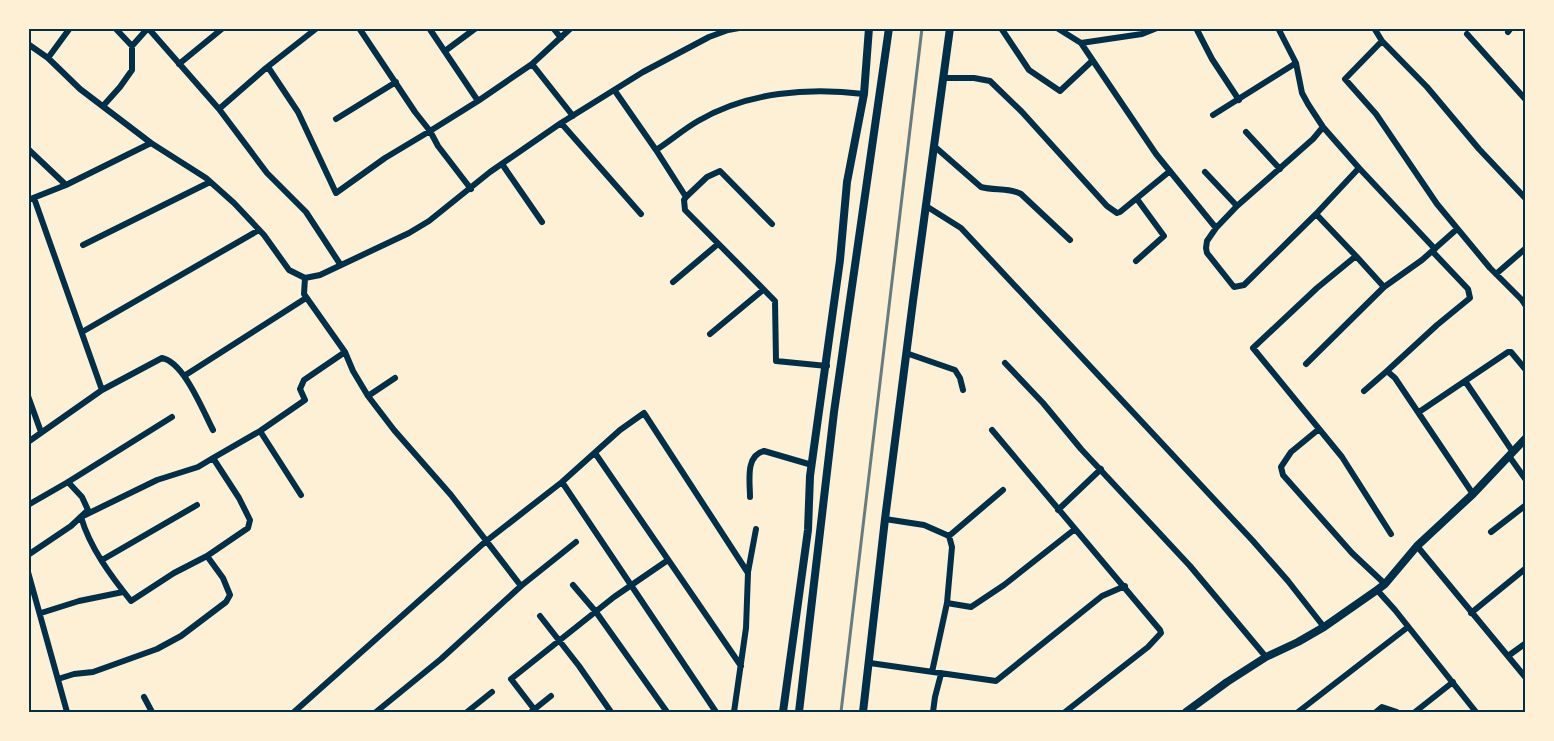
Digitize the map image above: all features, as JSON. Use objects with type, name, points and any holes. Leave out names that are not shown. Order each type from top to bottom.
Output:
[{"type":"main road","points":[[863,712],[885,519],[950,28]]},
{"type":"street","points":[[48,58],[70,28]]},
{"type":"street","points":[[115,28],[132,46]]},
{"type":"street","points":[[103,106],[132,70],[132,46],[148,28],[219,109],[267,173],[306,212],[340,264]]},
{"type":"street","points":[[179,64],[223,28]]},
{"type":"street","points":[[219,109],[317,28]]},
{"type":"street","points":[[359,28],[438,146],[471,189]]},
{"type":"street","points":[[429,28],[478,101]]},
{"type":"street","points":[[445,51],[476,28]]},
{"type":"street","points":[[553,28],[561,38]]},
{"type":"street","points":[[268,67],[298,112],[336,193],[385,158],[478,101],[532,64],[571,28]]},
{"type":"street","points":[[29,47],[48,58],[80,89],[151,143],[210,182],[259,230],[289,270],[306,278],[320,275],[419,227],[561,123],[643,72],[709,37],[727,29],[739,28]]},
{"type":"street","points":[[783,712],[807,530],[812,465],[840,260],[847,182],[864,94],[869,28]]},
{"type":"street","points":[[799,712],[834,412],[889,28]]},
{"type":"street","points":[[1001,28],[1029,70],[1060,92],[1092,61]]},
{"type":"street","points":[[1081,44],[1143,34],[1157,28]]},
{"type":"street","points":[[1196,28],[1212,59],[1239,100]]},
{"type":"street","points":[[1374,28],[1382,41],[1427,87],[1479,149],[1526,199]]},
{"type":"street","points":[[1059,29],[1081,44],[1129,117],[1216,228]]},
{"type":"street","points":[[1281,29],[1296,63],[1302,93],[1323,127],[1468,289],[1470,298],[1364,391]]},
{"type":"street","points":[[1467,34],[1526,100]]},
{"type":"street","points":[[1382,41],[1345,79],[1376,114],[1437,204],[1526,306]]},
{"type":"street","points":[[1213,115],[1296,63]]},
{"type":"street","points":[[532,64],[573,116]]},
{"type":"street","points":[[944,78],[974,78],[990,81],[1113,211],[1120,212],[1170,171]]},
{"type":"street","points":[[336,120],[396,82]]},
{"type":"street","points":[[615,91],[686,197]]},
{"type":"street","points":[[656,150],[698,121],[717,111],[755,98],[795,93],[864,94]]},
{"type":"street","points":[[561,123],[641,214]]},
{"type":"street","points":[[1323,127],[1237,207],[1216,228],[1207,242],[1207,253],[1234,287],[1244,285],[1359,168]]},
{"type":"street","points":[[1246,132],[1280,169]]},
{"type":"street","points":[[102,390],[31,199],[151,143]]},
{"type":"street","points":[[934,146],[981,187],[990,190],[1013,190],[1021,194],[1070,240]]},
{"type":"street","points":[[28,149],[66,184]]},
{"type":"street","points":[[502,164],[542,222]]},
{"type":"street","points":[[772,224],[720,171],[707,177],[684,200],[685,210],[775,301],[776,361],[827,366]]},
{"type":"street","points":[[1205,172],[1237,207]]},
{"type":"street","points":[[83,245],[210,182]]},
{"type":"street","points":[[1136,261],[1164,236],[1137,199]]},
{"type":"street","points":[[926,206],[961,228],[1253,541],[1324,627]]},
{"type":"street","points":[[1316,214],[1384,287]]},
{"type":"street","points":[[1306,364],[1384,287],[1434,250],[1457,229]]},
{"type":"street","points":[[82,332],[259,230]]},
{"type":"street","points":[[674,282],[718,244]]},
{"type":"street","points":[[1496,274],[1526,248]]},
{"type":"street","points":[[1356,256],[1317,288],[1253,348],[1342,457],[1391,534]]},
{"type":"street","points":[[306,278],[304,294],[306,298],[345,352],[352,371],[368,396],[394,430],[451,495],[520,586]]},
{"type":"street","points":[[710,334],[763,290]]},
{"type":"street","points":[[184,376],[306,298]]},
{"type":"street","points":[[81,517],[157,480],[198,467],[260,431],[305,400],[300,389],[304,380],[345,352]]},
{"type":"street","points":[[1419,412],[1508,352],[1511,352],[1526,370]]},
{"type":"street","points":[[906,354],[955,370],[963,390]]},
{"type":"street","points":[[28,442],[102,390],[162,358],[168,359],[184,376],[213,430]]},
{"type":"street","points":[[1005,363],[1197,574],[1266,657]]},
{"type":"street","points":[[1387,371],[1395,378],[1419,412],[1473,494]]},
{"type":"street","points":[[368,396],[395,378]]},
{"type":"street","points":[[1465,381],[1526,480]]},
{"type":"street","points":[[28,396],[41,432]]},
{"type":"street","points":[[294,712],[485,542],[562,482],[620,430],[644,413],[748,573]]},
{"type":"street","points":[[28,505],[172,417]]},
{"type":"street","points":[[1319,429],[1291,452],[1281,467],[1282,475],[1352,553],[1385,584]]},
{"type":"street","points":[[992,430],[1125,586],[1158,626],[1161,633],[1148,647],[1065,712]]},
{"type":"street","points":[[260,431],[302,495]]},
{"type":"street","points":[[1186,712],[1266,657],[1324,627],[1385,584],[1417,546],[1473,494],[1526,438]]},
{"type":"street","points":[[750,497],[750,466],[756,453],[764,451],[812,465]]},
{"type":"street","points":[[595,453],[741,666]]},
{"type":"street","points":[[81,517],[102,560],[131,601],[174,573],[207,556],[248,528],[250,520],[239,498],[213,458]]},
{"type":"street","points":[[1059,510],[1101,469]]},
{"type":"street","points":[[28,555],[88,510],[82,496],[68,482]]},
{"type":"street","points":[[562,482],[716,712]]},
{"type":"street","points":[[948,536],[1003,490]]},
{"type":"street","points":[[102,560],[197,505]]},
{"type":"street","points":[[1491,532],[1526,505]]},
{"type":"street","points":[[885,519],[924,525],[948,536],[952,547],[947,603],[932,672]]},
{"type":"street","points":[[734,712],[746,628],[748,573],[756,529]]},
{"type":"street","points":[[947,603],[970,607],[1013,578],[1075,529]]},
{"type":"street","points":[[376,712],[441,660],[520,586],[576,542]]},
{"type":"street","points":[[1417,546],[1526,678]]},
{"type":"street","points":[[58,679],[93,672],[157,649],[181,636],[226,602],[230,595],[223,578],[207,556]]},
{"type":"street","points":[[550,696],[532,711],[511,679],[631,585],[668,560]]},
{"type":"street","points":[[1471,613],[1526,568]]},
{"type":"street","points":[[28,572],[67,712]]},
{"type":"street","points":[[573,585],[596,612],[667,712]]},
{"type":"street","points":[[870,663],[996,681],[1092,603],[1125,586]]},
{"type":"street","points":[[1377,590],[1476,712]]},
{"type":"street","points":[[41,613],[79,601],[123,592]]},
{"type":"street","points":[[540,616],[611,712]]},
{"type":"street","points":[[1298,712],[1408,627]]},
{"type":"street","points":[[1508,656],[1526,643]]},
{"type":"street","points":[[933,712],[941,674]]},
{"type":"street","points":[[1415,712],[1453,682]]},
{"type":"street","points":[[467,712],[492,692]]},
{"type":"street","points":[[144,697],[152,712]]},
{"type":"street","points":[[1376,712],[1382,707],[1397,712]]},
{"type":"railway","points":[[841,712],[922,28]]}]
